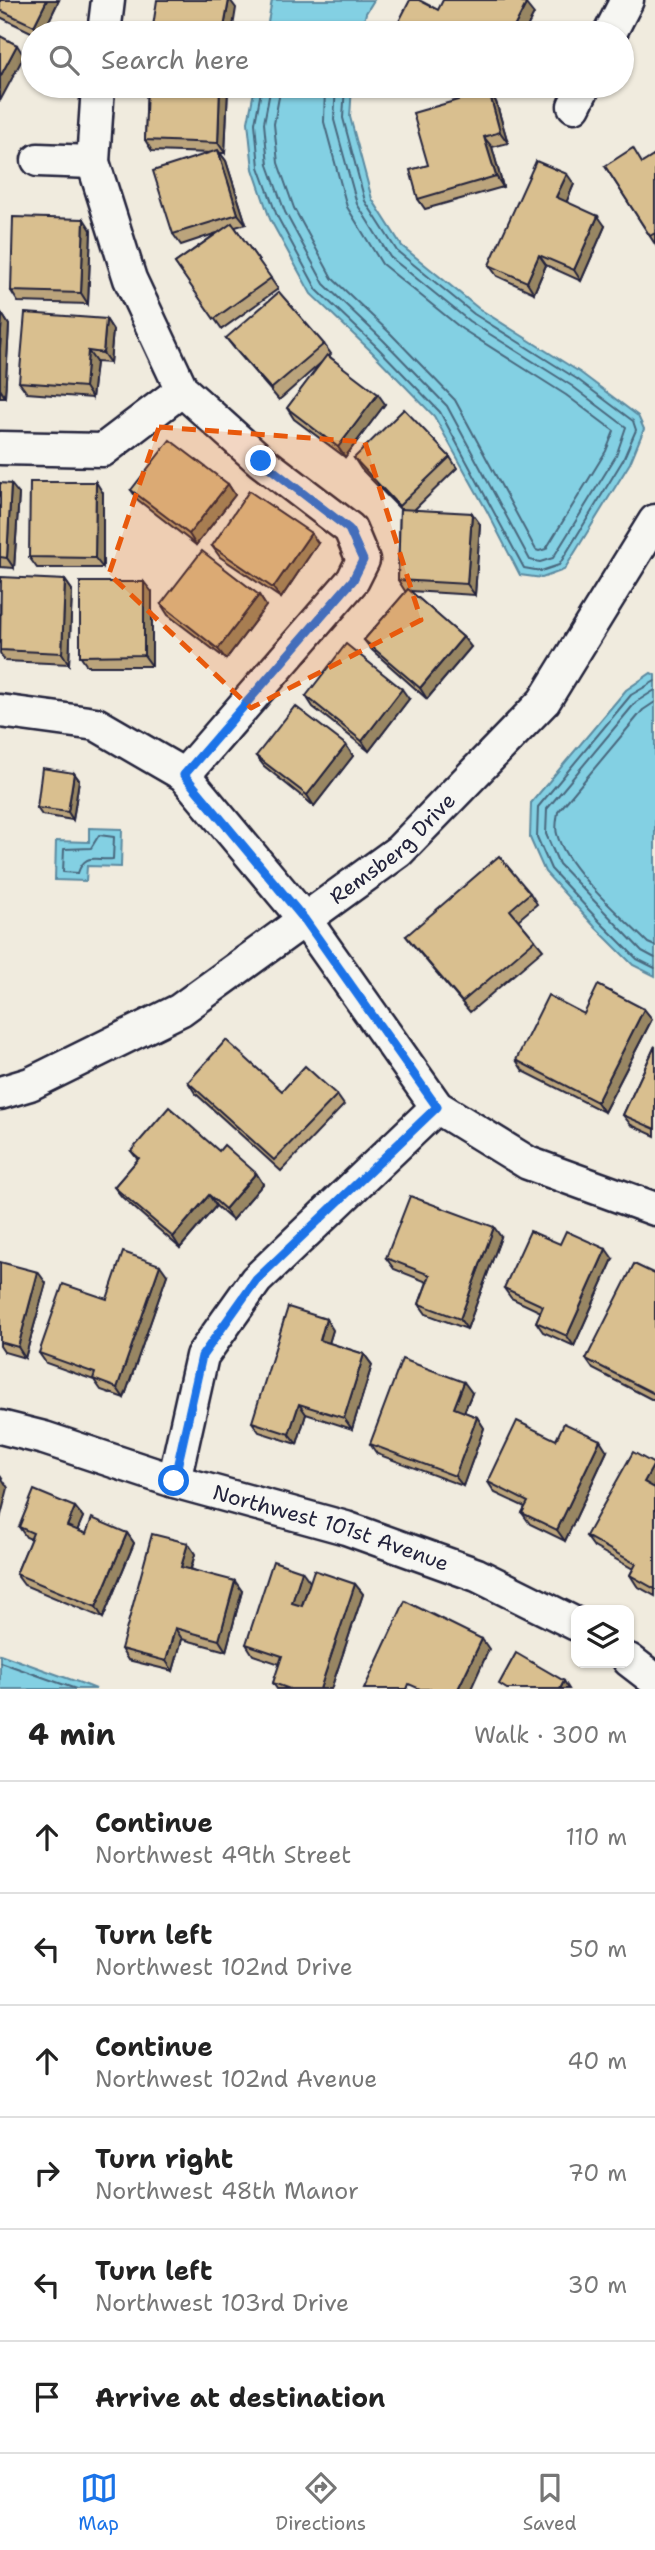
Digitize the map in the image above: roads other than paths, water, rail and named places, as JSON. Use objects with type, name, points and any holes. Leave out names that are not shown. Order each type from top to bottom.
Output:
[{"type":"street","points":[[105,21],[108,0]]},
{"type":"street","points":[[616,21],[627,0]]},
{"type":"street","points":[[97,98],[93,162],[130,279],[182,390],[261,461],[349,529],[363,560],[353,580],[184,775]]},
{"type":"street","points":[[38,160],[93,162]]},
{"type":"street","points":[[0,448],[103,450],[182,390]]},
{"type":"street","name":"Remsberg Drive","points":[[0,1093],[30,1084],[180,1010],[399,852],[544,701],[655,521]]},
{"type":"street","points":[[0,711],[96,724],[184,775],[305,920],[437,1107],[528,1163],[655,1209]]},
{"type":"street","points":[[174,1481],[202,1356],[256,1280],[437,1107]]},
{"type":"street","name":"Northwest 101st Avenue","points":[[0,1427],[44,1438],[174,1481],[346,1528],[477,1576],[571,1622]]},
{"type":"street","points":[[634,1664],[655,1680]]},
{"type":"water","points":[[272,0],[374,0],[364,21],[268,21]]},
{"type":"water","points":[[253,98],[351,98],[350,117],[372,199],[402,246],[478,308],[581,373],[638,416],[644,429],[630,463],[564,570],[542,578],[520,575],[434,416],[311,294],[270,219],[253,169],[248,122]]},
{"type":"water","points":[[651,673],[655,675],[655,976],[633,965],[545,872],[530,838],[531,803],[626,690]]},
{"type":"water","points":[[89,828],[122,829],[121,867],[87,866],[86,881],[55,880],[56,841],[89,842]]},
{"type":"water","points":[[0,1654],[86,1685],[96,1689],[0,1689]]}]
